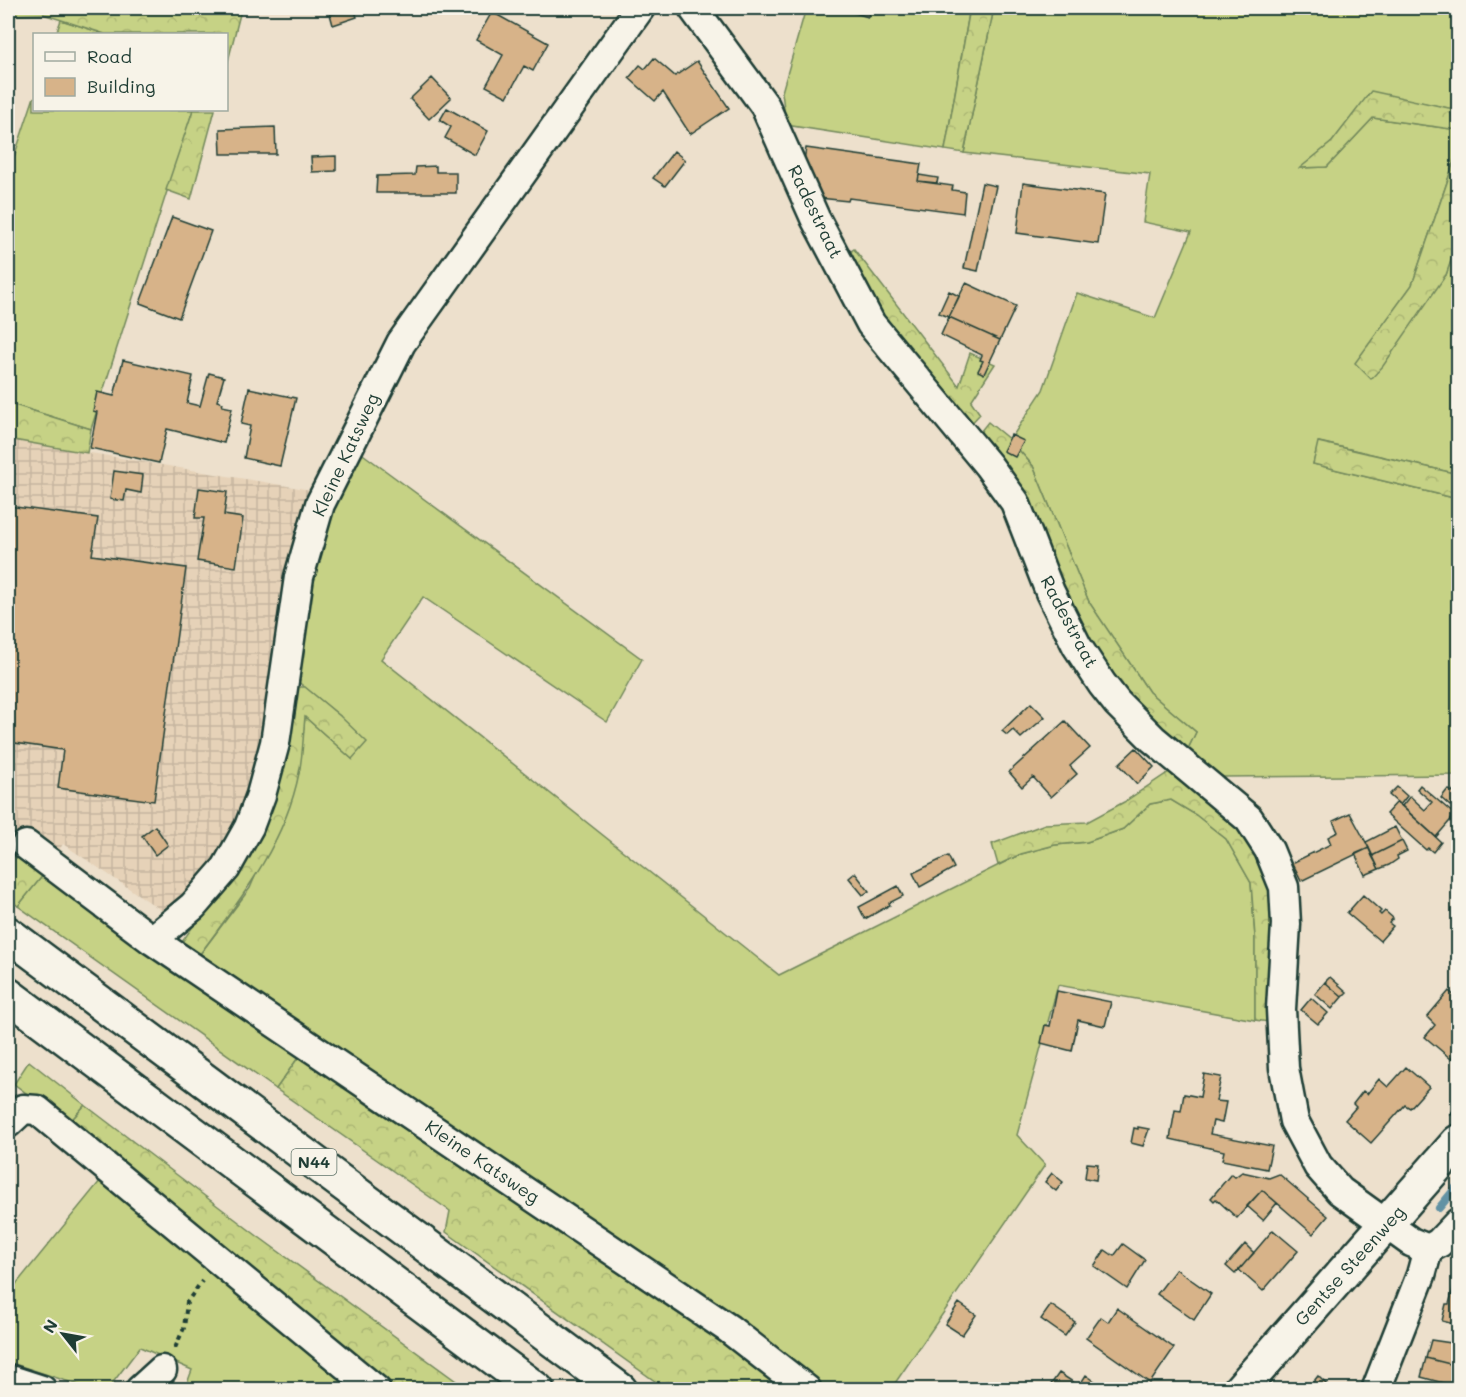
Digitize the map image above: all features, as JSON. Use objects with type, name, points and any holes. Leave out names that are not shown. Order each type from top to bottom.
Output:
[{"type":"main road","name":"N44","points":[[8,934],[620,1389]]},
{"type":"main road","name":"N44","points":[[8,995],[537,1389]]},
{"type":"main road","name":"Gentse Steenweg","points":[[1240,1389],[1458,1142]]},
{"type":"street","name":"Kleine Katsweg","points":[[152,940],[193,906],[226,868],[249,826],[261,795],[275,743],[299,577],[320,504],[401,343],[640,8]]},
{"type":"street","name":"Radestraat","points":[[693,8],[765,106],[815,218],[871,324],[988,465],[1015,502],[1050,592],[1077,646],[1102,684],[1153,740],[1249,819],[1269,850],[1284,887],[1286,924],[1281,1009],[1282,1044],[1294,1121],[1318,1166],[1340,1191],[1411,1242],[1428,1249]]},
{"type":"street","name":"Kleine Katsweg","points":[[26,845],[152,940],[729,1329],[807,1389]]},
{"type":"street","points":[[8,1123],[23,1109],[37,1110],[376,1389]]},
{"type":"street","points":[[1376,1389],[1421,1275],[1428,1249],[1439,1243],[1458,1223]]},
{"type":"street","points":[[140,1389],[162,1370]]},
{"type":"street","points":[[8,1379],[42,1389]]},
{"type":"path","points":[[162,1370],[184,1328],[190,1296],[203,1279],[222,1263]]},
{"type":"shaded area","points":[[8,439],[311,490],[250,798],[218,863],[167,914],[63,844],[44,874],[8,847]]},
{"type":"green space","points":[[8,8],[240,8],[241,10],[228,61],[228,33],[102,33],[43,14],[8,15]]},
{"type":"green space","points":[[806,8],[970,8],[945,150],[786,125],[782,92]]},
{"type":"green space","points":[[970,8],[994,8],[964,153],[945,150]]},
{"type":"green space","points":[[994,8],[1458,8],[1458,110],[1371,92],[1332,142],[1301,168],[1327,167],[1373,118],[1458,130],[1458,150],[1412,285],[1356,363],[1446,275],[1458,240],[1458,474],[1319,442],[1313,464],[1458,499],[1458,775],[1223,777],[1185,755],[1196,732],[1149,692],[1089,602],[1033,466],[1010,440],[1043,390],[1077,293],[1155,318],[1191,232],[1143,222],[1150,174],[964,153]]},
{"type":"green space","points":[[61,20],[102,33],[56,33]]},
{"type":"green space","points":[[1371,91],[1458,110],[1458,130],[1373,118],[1327,167],[1300,168],[1332,142]]},
{"type":"green space","points":[[33,100],[33,111],[193,111],[91,429],[8,403],[8,175]]},
{"type":"green space","points":[[193,111],[215,111],[191,199],[166,190]]},
{"type":"green space","points":[[1458,150],[1458,240],[1446,275],[1383,366],[1371,379],[1355,363],[1412,285]]},
{"type":"green space","points":[[854,249],[959,386],[970,353],[995,364],[971,401],[980,414],[967,428],[896,347],[848,253]]},
{"type":"green space","points":[[8,403],[91,429],[87,453],[8,439]]},
{"type":"green space","points":[[988,422],[1010,440],[1033,466],[1089,602],[1149,692],[1196,732],[1185,755],[1124,703],[976,437]]},
{"type":"green space","points":[[1318,442],[1458,474],[1458,499],[1313,464]]},
{"type":"green space","points":[[360,452],[642,659],[607,722],[423,597],[381,659],[779,975],[1021,854],[1055,845],[1087,842],[1123,829],[1150,804],[1171,800],[1196,815],[1226,839],[1251,883],[1255,937],[1255,1020],[1058,985],[1017,1135],[1045,1165],[891,1389],[823,1389],[194,962],[250,888],[299,773],[305,717],[352,759],[340,716],[296,680],[306,594],[326,525]]},
{"type":"green space","points":[[289,687],[305,687],[367,742],[352,759],[305,717],[299,773],[283,825],[257,873],[194,962],[177,949],[249,847]]},
{"type":"green space","points":[[1172,770],[1238,822],[1259,855],[1270,887],[1269,1022],[1255,1020],[1255,937],[1251,883],[1226,839],[1196,815],[1171,800],[1150,804],[1123,829],[1087,842],[1055,845],[1021,854],[998,865],[992,844],[1045,824],[1087,822],[1124,802]]},
{"type":"green space","points":[[8,847],[44,874],[18,906],[8,898]]},
{"type":"green space","points":[[44,874],[300,1055],[276,1089],[18,906]]},
{"type":"green space","points":[[300,1055],[366,1104],[574,1238],[793,1389],[666,1389],[446,1232],[450,1211],[276,1089]]},
{"type":"green space","points":[[29,1061],[85,1105],[68,1124],[14,1084]]},
{"type":"green space","points":[[85,1105],[256,1235],[467,1389],[391,1389],[68,1124]]},
{"type":"green space","points":[[105,1175],[360,1389],[185,1389],[192,1370],[140,1347],[108,1389],[91,1389],[8,1362],[8,1294]]},
{"type":"building","points":[[334,8],[354,8],[357,17],[333,25],[330,14],[336,13]]},
{"type":"building","points":[[839,8],[871,8],[868,17]]},
{"type":"building","points":[[492,12],[548,43],[533,71],[524,66],[507,97],[486,86],[503,55],[476,40]]},
{"type":"building","points":[[654,58],[675,76],[697,61],[729,108],[690,134],[663,92],[655,101],[629,78],[640,65],[645,69]]},
{"type":"building","points":[[432,78],[451,98],[429,119],[410,99]]},
{"type":"building","points":[[447,108],[488,131],[475,155],[445,138],[451,127],[440,120]]},
{"type":"building","points":[[275,127],[276,154],[221,154],[220,129]]},
{"type":"building","points":[[806,148],[921,164],[918,181],[953,186],[952,190],[965,192],[963,213],[849,198],[848,201],[819,198],[803,167]]},
{"type":"building","points":[[674,151],[685,160],[665,186],[653,178]]},
{"type":"building","points":[[336,156],[336,171],[312,172],[311,157]]},
{"type":"building","points":[[436,166],[436,172],[456,172],[456,193],[376,193],[377,176],[415,175],[416,167]]},
{"type":"building","points":[[919,175],[938,178],[937,183],[918,181]]},
{"type":"building","points":[[982,183],[996,186],[978,271],[964,268]]},
{"type":"building","points":[[1023,183],[1105,194],[1098,244],[1017,233]]},
{"type":"building","points":[[172,217],[211,231],[179,318],[140,303]]},
{"type":"building","points":[[966,283],[1016,306],[1000,340],[949,317]]},
{"type":"building","points":[[949,291],[959,296],[949,317],[939,313]]},
{"type":"building","points":[[949,317],[1000,340],[984,374],[978,371],[983,361],[980,360],[982,355],[941,335]]},
{"type":"building","points":[[123,360],[193,376],[187,403],[200,406],[209,373],[224,377],[217,401],[223,403],[222,406],[232,408],[224,443],[167,429],[159,463],[90,448],[97,412],[93,411],[97,392],[114,396]]},
{"type":"building","points":[[249,388],[296,398],[280,466],[244,458],[250,426],[241,424]]},
{"type":"building","points":[[1011,435],[1024,441],[1015,457],[1003,451]]},
{"type":"building","points":[[114,471],[143,475],[141,493],[126,490],[124,501],[110,499]]},
{"type":"building","points":[[199,488],[227,492],[224,515],[243,518],[236,567],[197,561],[204,518],[195,518]]},
{"type":"building","points":[[8,506],[98,518],[92,555],[186,568],[154,801],[58,788],[63,750],[8,742]]},
{"type":"building","points":[[1031,703],[1045,717],[1021,738],[1013,730],[1007,735],[1002,731]]},
{"type":"building","points":[[1065,721],[1090,748],[1070,766],[1077,774],[1051,797],[1033,777],[1022,787],[1009,772]]},
{"type":"building","points":[[1136,748],[1154,767],[1137,784],[1119,764]]},
{"type":"building","points":[[1420,785],[1455,815],[1436,837],[1402,806],[1410,796],[1425,810],[1432,802],[1417,789]]},
{"type":"building","points":[[1458,785],[1458,798],[1450,806],[1441,798],[1448,789],[1452,792]]},
{"type":"building","points":[[1397,787],[1407,796],[1400,805],[1389,795]]},
{"type":"building","points":[[1397,802],[1441,842],[1433,852],[1428,848],[1426,850],[1386,814]]},
{"type":"building","points":[[1350,813],[1369,848],[1301,881],[1292,863],[1331,844],[1328,837],[1338,832],[1333,821]]},
{"type":"building","points":[[155,826],[168,845],[155,855],[142,836]]},
{"type":"building","points":[[1395,827],[1402,841],[1372,856],[1366,842]]},
{"type":"building","points":[[1402,841],[1407,851],[1397,856],[1398,859],[1389,865],[1379,869],[1372,856]]},
{"type":"building","points":[[1369,848],[1379,869],[1365,875],[1355,854]]},
{"type":"building","points":[[948,856],[954,868],[920,887],[913,873]]},
{"type":"building","points":[[855,873],[869,891],[863,895],[849,878]]},
{"type":"building","points":[[898,886],[903,896],[865,919],[859,907]]},
{"type":"building","points":[[1363,895],[1381,911],[1379,913],[1381,915],[1385,911],[1393,918],[1389,923],[1393,926],[1380,941],[1347,913]]},
{"type":"building","points":[[1330,977],[1347,992],[1342,997],[1325,982]]},
{"type":"building","points":[[1325,982],[1342,997],[1332,1009],[1315,994]]},
{"type":"building","points":[[1057,991],[1111,1002],[1105,1026],[1078,1020],[1072,1051],[1041,1043],[1045,1025],[1050,1026]]},
{"type":"building","points":[[1449,991],[1458,999],[1458,1050],[1451,1059],[1425,1037],[1435,1025],[1427,1017]]},
{"type":"building","points":[[1311,998],[1328,1013],[1318,1024],[1301,1010]]},
{"type":"building","points":[[1406,1067],[1429,1087],[1410,1108],[1405,1105],[1371,1143],[1345,1120],[1356,1107],[1353,1104],[1363,1091],[1367,1094],[1379,1079],[1388,1087]]},
{"type":"building","points":[[1204,1074],[1221,1077],[1216,1101],[1226,1102],[1222,1123],[1213,1121],[1210,1134],[1272,1146],[1267,1169],[1222,1160],[1224,1151],[1170,1139],[1175,1110],[1181,1111],[1184,1094],[1200,1097]]},
{"type":"building","points":[[1138,1127],[1149,1129],[1143,1146],[1131,1143],[1134,1128],[1138,1129]]},
{"type":"building","points":[[1087,1163],[1098,1164],[1096,1180],[1085,1178]]},
{"type":"building","points":[[1242,1172],[1269,1178],[1279,1174],[1328,1216],[1313,1234],[1262,1190],[1237,1218],[1216,1199],[1214,1201],[1211,1198],[1231,1174],[1235,1177]]},
{"type":"building","points":[[1052,1173],[1063,1182],[1056,1191],[1045,1182]]},
{"type":"building","points":[[1262,1190],[1277,1203],[1263,1220],[1247,1206]]},
{"type":"building","points":[[1273,1230],[1298,1251],[1263,1291],[1239,1270]]},
{"type":"building","points":[[1123,1244],[1145,1260],[1127,1289],[1094,1266],[1105,1250],[1114,1256]]},
{"type":"building","points":[[1245,1244],[1254,1253],[1235,1274],[1226,1266]]},
{"type":"building","points":[[1176,1269],[1211,1294],[1194,1320],[1157,1294]]},
{"type":"building","points":[[1454,1286],[1458,1287],[1458,1325],[1442,1321]]},
{"type":"building","points":[[959,1303],[976,1315],[962,1335],[945,1324]]},
{"type":"building","points":[[1051,1305],[1075,1322],[1065,1336],[1041,1319]]},
{"type":"building","points":[[1117,1308],[1174,1348],[1150,1383],[1086,1338],[1101,1317],[1108,1322]]},
{"type":"building","points":[[1431,1340],[1458,1344],[1458,1366],[1426,1358]]},
{"type":"building","points":[[1426,1358],[1458,1366],[1458,1380],[1455,1379],[1454,1386],[1421,1377]]},
{"type":"building","points":[[1059,1373],[1079,1386],[1086,1375],[1107,1390],[1047,1390]]},
{"type":"building","points":[[1318,1376],[1332,1390],[1307,1390]]},
{"type":"waterway","points":[[1439,1208],[1458,1185]]}]
